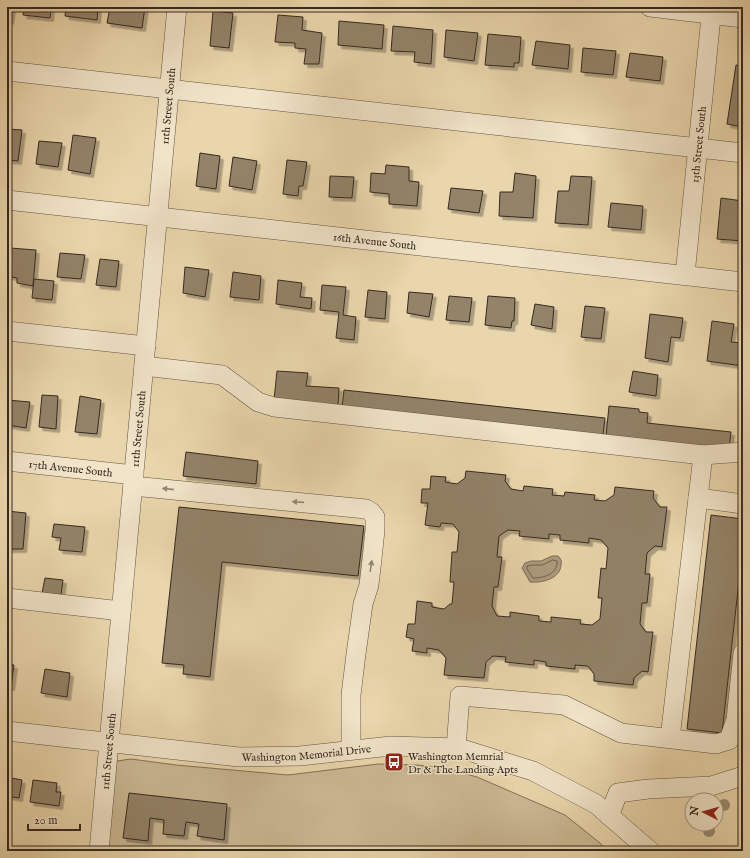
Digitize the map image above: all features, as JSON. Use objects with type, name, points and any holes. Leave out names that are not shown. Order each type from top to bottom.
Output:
[{"type":"street","name":"11th Street South","points":[[98,851],[177,7]]},
{"type":"street","points":[[650,7],[712,11],[743,18]]},
{"type":"street","name":"13th Street South","points":[[685,275],[712,11]]},
{"type":"street","points":[[7,71],[743,153]]},
{"type":"street","name":"16th Avenue South","points":[[7,200],[743,282]]},
{"type":"street","points":[[7,331],[146,346]]},
{"type":"street","points":[[144,366],[222,375],[258,402],[274,407],[703,455],[743,452]]},
{"type":"street","points":[[670,738],[703,455]]},
{"type":"street","name":"17th Avenue South","points":[[7,461],[133,481],[281,501],[366,509],[371,512],[375,516],[375,530],[369,584],[363,604],[351,695],[351,750]]},
{"type":"street","points":[[698,498],[743,504]]},
{"type":"street","points":[[7,598],[121,611]]},
{"type":"street","points":[[456,748],[460,696],[564,705],[621,732],[716,744],[728,740],[736,720],[743,653]]},
{"type":"street","name":"Washington Memorial Drive","points":[[7,731],[239,756],[300,756],[391,746],[456,748],[533,772],[596,804],[650,851]]},
{"type":"street","points":[[609,816],[618,794],[648,789],[711,786],[743,776]]},
{"type":"shaded area","points":[[131,759],[176,765],[288,775],[378,764],[417,765],[445,768],[477,777],[565,815],[600,843],[607,851],[101,851],[112,768],[117,761]]},
{"type":"water","points":[[552,556],[558,556],[561,560],[560,570],[557,574],[545,581],[530,582],[522,568],[525,563],[531,561],[541,561]]},
{"type":"building","points":[[7,7],[12,7],[10,21],[7,20]]},
{"type":"building","points":[[24,7],[51,7],[50,18],[23,15]]},
{"type":"building","points":[[66,7],[98,7],[97,20],[65,16]]},
{"type":"building","points":[[110,7],[145,7],[142,28],[107,23]]},
{"type":"building","points":[[213,11],[233,13],[229,48],[210,46]]},
{"type":"building","points":[[278,15],[303,17],[302,30],[322,33],[319,64],[304,64],[306,49],[295,48],[295,43],[275,42]]},
{"type":"building","points":[[339,21],[384,25],[382,49],[338,45]]},
{"type":"building","points":[[393,26],[433,30],[431,64],[414,62],[415,52],[391,51]]},
{"type":"building","points":[[446,30],[478,33],[474,61],[444,57]]},
{"type":"building","points":[[488,34],[521,37],[519,63],[514,63],[514,67],[485,65]]},
{"type":"building","points":[[536,41],[570,45],[568,69],[532,65]]},
{"type":"building","points":[[583,48],[616,51],[613,75],[581,72]]},
{"type":"building","points":[[630,53],[663,57],[660,81],[626,77]]},
{"type":"building","points":[[736,65],[743,66],[743,127],[727,124]]},
{"type":"building","points":[[7,129],[22,130],[18,161],[7,160]]},
{"type":"building","points":[[73,135],[96,138],[90,174],[68,170]]},
{"type":"building","points":[[39,141],[62,143],[58,167],[36,164]]},
{"type":"building","points":[[200,153],[220,156],[216,189],[196,186]]},
{"type":"building","points":[[233,157],[257,161],[252,190],[229,186]]},
{"type":"building","points":[[287,160],[307,162],[303,186],[299,186],[298,196],[283,194]]},
{"type":"building","points":[[386,165],[409,167],[409,181],[419,182],[417,206],[389,204],[389,194],[370,192],[371,173],[385,174]]},
{"type":"building","points":[[515,173],[536,176],[533,218],[499,216],[500,192],[513,192]]},
{"type":"building","points":[[330,176],[354,177],[352,198],[329,197]]},
{"type":"building","points":[[571,176],[592,177],[588,225],[555,223],[558,191],[569,191]]},
{"type":"building","points":[[451,188],[483,191],[479,213],[448,209]]},
{"type":"building","points":[[721,198],[743,201],[743,241],[717,239]]},
{"type":"building","points":[[611,203],[643,206],[641,230],[608,227]]},
{"type":"building","points":[[10,248],[36,250],[33,286],[17,283],[17,278],[7,276]]},
{"type":"building","points":[[60,253],[85,255],[81,279],[57,277]]},
{"type":"building","points":[[100,259],[119,261],[116,287],[96,285]]},
{"type":"building","points":[[185,267],[209,270],[205,297],[183,293]]},
{"type":"building","points":[[233,272],[261,276],[259,300],[230,297]]},
{"type":"building","points":[[34,279],[54,281],[52,300],[32,298]]},
{"type":"building","points":[[278,280],[302,283],[300,297],[312,298],[311,309],[276,304]]},
{"type":"building","points":[[322,285],[346,287],[343,315],[356,317],[354,340],[336,338],[339,312],[320,310]]},
{"type":"building","points":[[368,290],[387,292],[385,319],[365,317]]},
{"type":"building","points":[[409,292],[433,294],[429,317],[407,313]]},
{"type":"building","points":[[449,296],[472,298],[469,322],[446,320]]},
{"type":"building","points":[[488,296],[515,298],[514,321],[512,321],[511,328],[485,325]]},
{"type":"building","points":[[535,304],[554,307],[552,329],[531,325]]},
{"type":"building","points":[[585,306],[605,308],[601,339],[581,337]]},
{"type":"building","points":[[650,314],[683,318],[680,338],[671,337],[668,362],[645,358]]},
{"type":"building","points":[[712,321],[734,324],[731,342],[743,343],[743,366],[707,361]]},
{"type":"building","points":[[277,371],[308,373],[306,386],[339,388],[338,406],[274,400]]},
{"type":"building","points":[[633,371],[658,375],[656,396],[629,392]]},
{"type":"building","points":[[344,390],[605,418],[603,435],[342,408]]},
{"type":"building","points":[[42,395],[58,396],[56,429],[39,427]]},
{"type":"building","points":[[80,396],[101,400],[97,434],[75,432]]},
{"type":"building","points":[[7,400],[30,402],[26,428],[7,425]]},
{"type":"building","points":[[609,406],[639,409],[639,412],[648,413],[647,423],[731,432],[729,449],[606,436]]},
{"type":"building","points":[[186,452],[258,461],[256,484],[183,476]]},
{"type":"building","points":[[466,471],[506,475],[505,481],[511,489],[523,491],[524,486],[553,489],[552,495],[564,496],[565,492],[595,495],[594,500],[605,501],[614,495],[615,487],[654,491],[653,498],[660,507],[667,507],[662,547],[655,546],[647,553],[645,574],[650,574],[647,603],[642,603],[640,624],[646,632],[653,632],[648,672],[642,671],[634,678],[633,685],[594,681],[594,674],[588,666],[575,665],[575,669],[546,666],[546,662],[534,660],[534,665],[505,662],[506,657],[493,656],[486,662],[484,678],[444,675],[446,658],[439,650],[427,648],[427,653],[412,651],[414,639],[406,637],[408,624],[415,624],[417,601],[432,603],[432,607],[444,609],[452,604],[454,582],[450,582],[452,552],[457,552],[459,532],[453,524],[441,523],[440,527],[425,525],[428,503],[421,503],[422,489],[430,489],[431,476],[446,477],[445,482],[457,484],[465,478]],"holes":[[[508,530],[520,531],[519,536],[549,539],[549,534],[560,535],[560,540],[589,543],[589,538],[601,540],[608,548],[606,569],[601,568],[598,598],[602,598],[600,619],[592,625],[580,624],[581,620],[551,617],[551,622],[539,621],[539,616],[510,612],[510,617],[497,616],[492,606],[494,587],[498,587],[502,557],[497,557],[499,536]]]},
{"type":"building","points":[[179,507],[364,526],[358,576],[222,562],[210,677],[183,674],[184,665],[162,663]]},
{"type":"building","points":[[7,511],[26,513],[23,549],[7,549]]},
{"type":"building","points":[[711,515],[743,519],[743,545],[722,733],[687,729]]},
{"type":"building","points":[[54,524],[85,527],[82,552],[59,550],[61,538],[52,537]]},
{"type":"building","points":[[45,578],[63,580],[60,602],[41,598]]},
{"type":"building","points":[[7,664],[14,665],[11,687],[7,687]]},
{"type":"building","points":[[45,669],[70,673],[67,697],[41,693]]},
{"type":"building","points":[[7,777],[22,780],[19,798],[7,796]]},
{"type":"building","points":[[33,780],[57,783],[56,792],[61,792],[59,806],[30,802]]},
{"type":"building","points":[[129,793],[227,804],[224,840],[197,836],[199,824],[186,822],[184,836],[163,834],[164,820],[150,818],[148,841],[123,838]]},
{"type":"place","name":"Washington Memrial Dr & The Landing Apts","points":[[394,762]]}]
